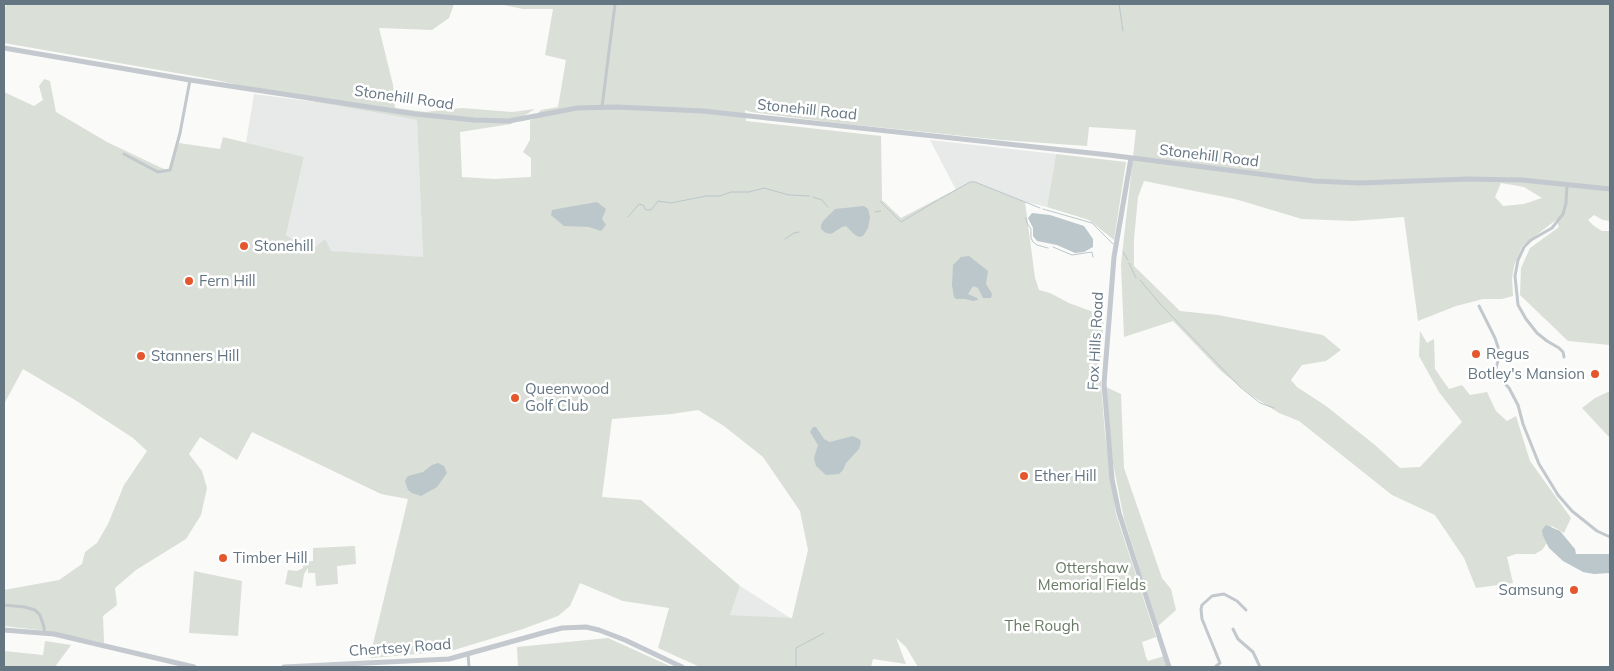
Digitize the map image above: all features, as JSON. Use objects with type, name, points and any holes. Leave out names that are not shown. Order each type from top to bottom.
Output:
[{"type":"street","points":[[602,108],[615,4]]},
{"type":"street","name":"Stonehill Road","points":[[4,48],[190,80],[415,114],[474,120],[500,122],[577,108],[703,111],[1130,158],[1314,181],[1360,183],[1467,179],[1522,180],[1610,189]]},
{"type":"street","points":[[124,154],[158,172],[170,170],[180,133],[190,80]]},
{"type":"street","name":"Fox Hills Road","points":[[1130,158],[1114,258],[1104,384],[1112,479],[1119,513],[1169,667]]},
{"type":"street","points":[[1564,357],[1563,352],[1559,348],[1537,332],[1518,305],[1515,276],[1518,260],[1524,247],[1531,240],[1552,228],[1564,214],[1567,184]]},
{"type":"street","points":[[1479,306],[1498,347],[1495,373],[1508,388],[1518,405],[1523,424],[1539,464],[1558,495],[1572,511],[1598,532],[1610,537]]},
{"type":"street","points":[[1215,667],[1220,663],[1202,619],[1202,605],[1212,596],[1224,594],[1237,601],[1246,610]]},
{"type":"street","points":[[4,605],[35,610],[40,615],[44,633]]},
{"type":"street","name":"Chertsey Road","points":[[284,667],[447,659],[546,632],[572,628],[599,630],[682,667]]},
{"type":"street","points":[[4,630],[54,634],[194,667]]},
{"type":"street","points":[[1233,630],[1238,639],[1253,652],[1260,667]]},
{"type":"street","points":[[468,654],[469,667]]},
{"type":"shaded area","points":[[254,94],[316,102],[417,120],[423,258],[312,250],[286,235],[304,157],[246,143]]},
{"type":"shaded area","points":[[930,140],[1056,154],[1047,207],[1025,202],[975,182],[970,182],[956,190]]},
{"type":"shaded area","points":[[597,202],[606,209],[602,219],[606,225],[601,231],[589,227],[564,226],[551,215],[552,210]]},
{"type":"shaded area","points":[[864,206],[868,209],[870,217],[868,228],[863,236],[859,237],[846,226],[831,234],[821,229],[824,220],[835,209]]},
{"type":"shaded area","points":[[1032,213],[1050,215],[1084,226],[1093,239],[1093,247],[1084,252],[1075,253],[1057,245],[1037,241],[1033,236],[1033,228],[1028,218]]},
{"type":"shaded area","points":[[969,256],[988,271],[986,284],[992,294],[991,298],[983,298],[978,288],[973,286],[968,294],[978,300],[956,299],[954,297],[952,285],[953,265],[961,257]]},
{"type":"shaded area","points":[[813,427],[816,427],[824,439],[830,442],[853,436],[861,442],[859,449],[839,474],[826,475],[816,466],[814,458],[818,445],[810,432]]},
{"type":"shaded area","points":[[438,463],[444,466],[447,473],[437,487],[421,496],[408,490],[405,481],[408,476],[423,472]]},
{"type":"shaded area","points":[[1546,525],[1560,531],[1575,549],[1576,554],[1610,554],[1610,573],[1594,574],[1583,572],[1563,561],[1549,548],[1543,536],[1542,530]]},
{"type":"shaded area","points":[[740,586],[792,619],[730,615]]},
{"type":"green space","points":[[7,4],[454,4],[449,18],[432,30],[379,28],[393,85],[395,108],[426,112],[462,108],[512,112],[535,109],[511,124],[460,132],[462,177],[494,179],[531,177],[531,158],[523,152],[530,140],[530,121],[541,110],[558,107],[566,60],[545,55],[553,9],[523,9],[499,4],[1610,4],[1610,221],[1603,220],[1594,215],[1588,220],[1602,231],[1610,231],[1610,345],[1568,341],[1520,295],[1521,268],[1530,248],[1559,227],[1556,220],[1522,246],[1514,266],[1512,279],[1513,296],[1502,299],[1483,299],[1456,306],[1418,321],[1404,217],[1353,221],[1302,219],[1235,199],[1144,181],[1138,197],[1134,239],[1134,266],[1180,311],[1218,315],[1323,335],[1341,350],[1326,361],[1302,365],[1291,380],[1297,387],[1326,406],[1375,445],[1400,468],[1420,467],[1462,422],[1439,392],[1419,356],[1420,331],[1427,343],[1434,339],[1435,369],[1449,389],[1462,385],[1470,395],[1487,392],[1496,411],[1507,421],[1516,416],[1530,461],[1571,518],[1564,533],[1552,526],[1543,536],[1547,543],[1542,550],[1535,554],[1516,554],[1507,557],[1513,583],[1476,588],[1464,558],[1435,515],[1392,495],[1299,421],[1279,413],[1252,396],[1221,371],[1173,321],[1124,337],[1121,264],[1136,130],[1089,127],[1087,146],[1002,140],[828,122],[745,110],[746,121],[881,136],[882,200],[901,218],[970,182],[975,182],[1025,202],[1035,278],[1039,290],[1104,316],[1100,371],[1105,434],[1116,514],[1156,637],[1142,642],[1146,657],[1148,661],[1164,656],[1167,667],[918,667],[906,647],[896,638],[906,664],[873,659],[871,667],[700,667],[658,648],[669,608],[623,601],[580,583],[570,606],[558,616],[523,629],[451,651],[371,658],[408,499],[381,494],[252,432],[237,460],[200,437],[189,454],[202,471],[207,488],[201,515],[186,539],[136,570],[115,588],[117,605],[103,616],[104,643],[47,631],[4,626],[4,590],[59,580],[82,564],[85,552],[97,543],[108,524],[124,485],[147,451],[133,438],[23,369],[4,404],[4,92],[34,106],[43,100],[39,86],[44,79],[50,81],[56,112],[107,142],[168,171],[179,143],[220,149],[223,137],[304,157],[286,235],[312,250],[325,239],[331,251],[423,257],[417,120],[316,102],[211,79],[4,43],[4,9]],"holes":[[[1501,183],[1524,187],[1542,198],[1524,204],[1503,206],[1495,197]],[[698,410],[724,426],[763,457],[800,511],[808,550],[792,618],[730,615],[740,586],[641,500],[602,497],[612,419]]]},
{"type":"green space","points":[[1056,154],[1126,162],[1114,240],[1089,220],[1047,207]]},
{"type":"green space","points":[[1106,387],[1121,394],[1124,468],[1162,578],[1171,589],[1176,610],[1158,626],[1124,519],[1113,463]]},
{"type":"green space","points":[[1610,391],[1610,438],[1582,408],[1595,398]]},
{"type":"green space","points":[[355,546],[356,564],[337,566],[338,584],[316,586],[315,573],[308,573],[308,568],[304,574],[302,588],[285,584],[288,570],[297,571],[303,568],[303,562],[313,561],[313,548]]},
{"type":"green space","points":[[194,571],[242,581],[238,636],[189,633]]},
{"type":"green space","points":[[608,638],[672,667],[518,667],[517,647]]},
{"type":"green space","points":[[45,641],[71,645],[55,667],[4,667],[4,651],[43,655]]},
{"type":"waterway","points":[[1119,4],[1122,24]]},
{"type":"waterway","points":[[1122,25],[1123,31]]},
{"type":"waterway","points":[[940,199],[970,182],[975,182],[1040,208]]},
{"type":"waterway","points":[[628,217],[639,204],[643,205],[646,210],[651,210],[658,201],[671,203],[706,196],[720,196],[731,192],[749,192],[764,188],[789,195],[809,196]]},
{"type":"waterway","points":[[813,197],[822,200],[828,207]]},
{"type":"waterway","points":[[880,201],[901,222],[938,200]]},
{"type":"waterway","points":[[1043,209],[1092,223],[1113,244]]},
{"type":"waterway","points":[[875,212],[881,211]]},
{"type":"waterway","points":[[1026,218],[1031,229],[1033,242],[1048,248]]},
{"type":"waterway","points":[[785,239],[799,232]]},
{"type":"waterway","points":[[1053,247],[1072,255],[1092,252],[1093,257]]},
{"type":"waterway","points":[[1123,252],[1128,260]]},
{"type":"waterway","points":[[1129,263],[1136,278]]},
{"type":"waterway","points":[[1140,280],[1161,305],[1240,387],[1260,403],[1274,408]]},
{"type":"waterway","points":[[796,667],[796,648],[824,633]]},
{"type":"place","name":"Stonehill","points":[[244,246]]},
{"type":"place","name":"Fern Hill","points":[[189,281]]},
{"type":"place","name":"Regus","points":[[1476,354]]},
{"type":"place","name":"Stanners Hill","points":[[141,356]]},
{"type":"place","name":"Botley's Mansion","points":[[1595,374]]},
{"type":"place","name":"Queenwood Golf Club","points":[[515,398]]},
{"type":"place","name":"Ether Hill","points":[[1024,476]]},
{"type":"place","name":"Timber Hill","points":[[223,558]]},
{"type":"place","name":"Samsung","points":[[1574,590]]},
{"type":"park label","name":"Ottershaw Memorial Fields","points":[[1092,576]]},
{"type":"park label","name":"The Rough","points":[[1042,626]]}]
